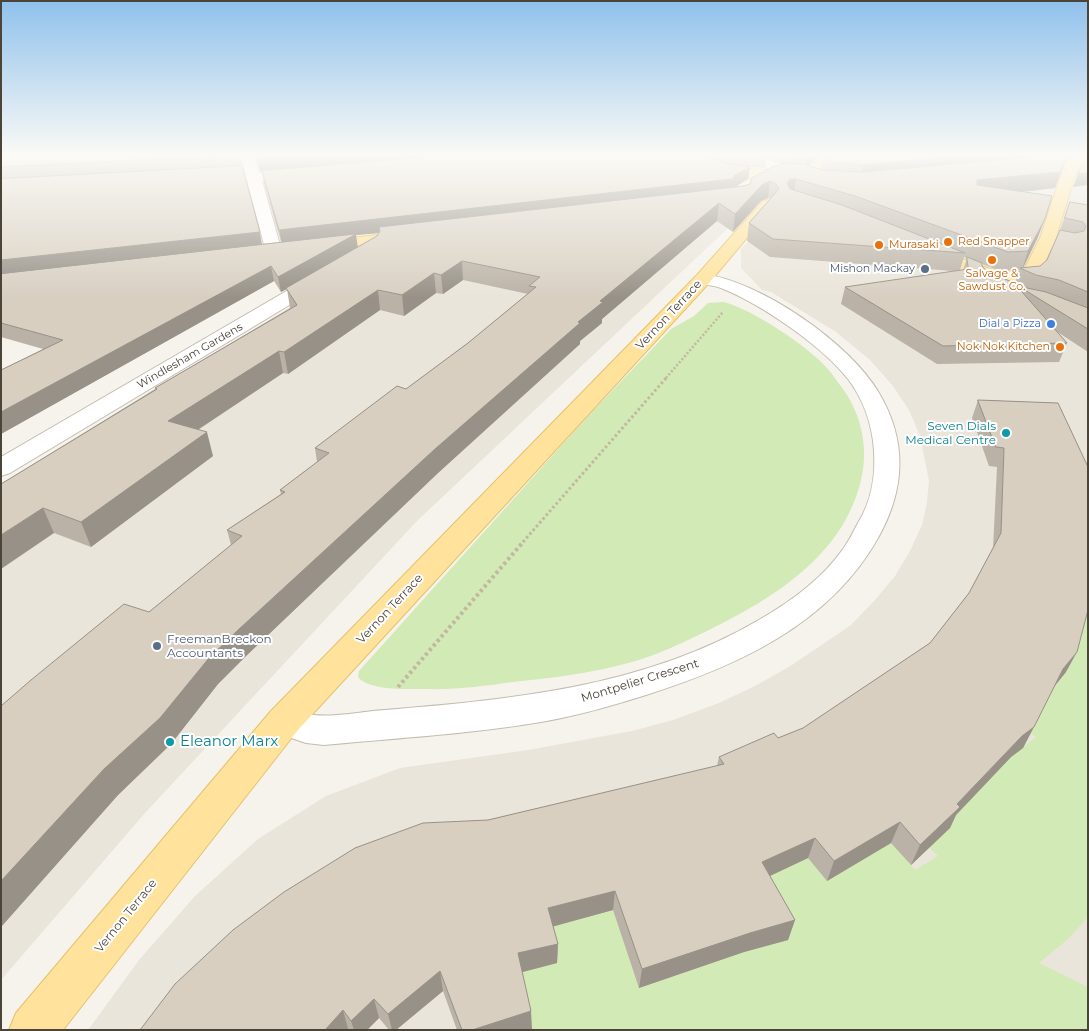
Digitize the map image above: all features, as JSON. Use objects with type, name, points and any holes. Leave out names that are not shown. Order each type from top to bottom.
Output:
[{"type":"main road","name":"Vernon Terrace","points":[[33,1030],[284,721],[774,205],[766,202]]},
{"type":"main road","points":[[916,246],[978,271],[1000,278],[1032,284],[1030,275],[1056,240],[1063,202]]},
{"type":"main road","points":[[254,254],[418,235]]},
{"type":"main road","points":[[978,271],[988,281],[1015,294]]},
{"type":"street","points":[[260,202],[274,252]]},
{"type":"street","name":"Windlesham Gardens","points":[[1,468],[372,249],[370,241]]},
{"type":"street","name":"Montpelier Crescent","points":[[284,721],[313,730],[363,727],[513,711],[574,702],[677,672],[717,656],[768,630],[806,604],[832,581],[853,557],[870,532],[880,507],[887,478],[887,452],[879,414],[861,380],[844,360],[822,342],[770,307],[726,283],[703,278]]},
{"type":"path","points":[[363,727],[741,292]]},
{"type":"shaded area","points":[[862,202],[1088,202],[1088,1030],[88,1030],[139,960],[195,896],[258,839],[326,796],[400,768],[528,750],[632,731],[673,720],[719,703],[757,685],[792,665],[851,625],[875,600],[895,576],[910,551],[922,525],[929,481],[920,436],[909,410],[893,386],[870,360],[836,332],[771,292],[762,290],[741,268],[741,249],[776,212]]},
{"type":"shaded area","points":[[744,213],[417,521],[145,813],[1,980],[1,497],[389,255]]},
{"type":"green space","points":[[724,302],[764,320],[808,350],[830,372],[843,389],[860,423],[864,460],[860,484],[851,510],[837,533],[820,554],[801,573],[733,618],[663,651],[639,660],[604,669],[567,675],[448,689],[400,689],[380,687],[363,682],[358,677],[359,671],[588,416],[671,329],[694,316],[708,303]]},
{"type":"green space","points":[[1088,589],[1088,917],[1068,939],[1039,963],[1088,987],[1088,1030],[532,1029],[519,973],[557,963],[548,928],[613,910],[640,988],[744,952],[757,882],[774,856],[880,830],[915,870],[938,856],[929,847],[950,828],[961,744],[1016,753],[1036,737],[1020,727]]},
{"type":"building","points":[[1,202],[252,202],[260,232],[1,260]]},
{"type":"building","points":[[271,202],[527,202],[279,230]]},
{"type":"building","points":[[601,202],[746,202],[735,214],[719,203],[600,301],[603,302],[435,449],[209,658],[160,718],[104,769],[1,881],[1,706],[124,604],[149,612],[242,536],[227,530],[285,492],[280,490],[329,453],[315,448],[397,386],[406,389],[468,343],[536,287],[529,286],[540,277],[462,261],[441,275],[434,273],[402,295],[378,290],[284,352],[279,351],[168,421],[207,432],[81,522],[43,508],[1,535],[1,484],[157,389],[155,388],[297,305],[286,288],[377,236],[380,231],[379,227]]},
{"type":"building","points":[[767,202],[833,202],[965,253],[773,239],[749,223]]},
{"type":"building","points":[[872,202],[1050,202],[1045,219],[1028,251],[1008,252]]},
{"type":"building","points":[[1070,202],[1088,205],[1088,292],[1059,280],[1036,275],[1020,268],[1040,266],[1047,260],[1060,230],[1075,233],[1084,231],[1086,226],[1083,222],[1065,218]]},
{"type":"building","points":[[356,234],[278,277],[271,266],[1,412],[1,370],[63,340],[1,323],[1,274]]},
{"type":"building","points":[[967,257],[982,263],[986,270],[1022,287],[1046,292],[1088,308],[1088,329],[1015,284],[1067,343],[943,346],[845,287],[968,269]]},
{"type":"building","points":[[978,400],[1058,403],[1088,467],[1088,610],[1077,652],[1063,669],[1034,727],[1022,736],[957,804],[960,807],[920,845],[900,822],[834,861],[815,838],[762,862],[795,920],[642,969],[615,891],[548,908],[558,944],[518,953],[531,1011],[472,1030],[462,1030],[440,971],[388,1014],[374,999],[351,1021],[343,1010],[325,1030],[140,1030],[175,984],[233,930],[284,892],[355,848],[423,823],[488,820],[724,764],[719,757],[774,733],[778,738],[803,728],[930,643],[969,593],[1001,533],[1004,448],[996,447]]},
{"type":"place","name":"Red Snapper","points":[[948,242]]},
{"type":"place","name":"Murasaki","points":[[879,245]]},
{"type":"place","name":"Salvage & Sawdust Co.","points":[[992,260]]},
{"type":"place","name":"Mishon Mackay","points":[[925,269]]},
{"type":"place","name":"Dial a Pizza","points":[[1051,324]]},
{"type":"place","name":"Nok Nok Kitchen","points":[[1060,347]]},
{"type":"place","name":"Seven Dials Medical Centre","points":[[1006,433]]},
{"type":"place","name":"FreemanBreckon Accountants","points":[[157,646]]},
{"type":"place","name":"Eleanor Marx","points":[[170,742]]}]
